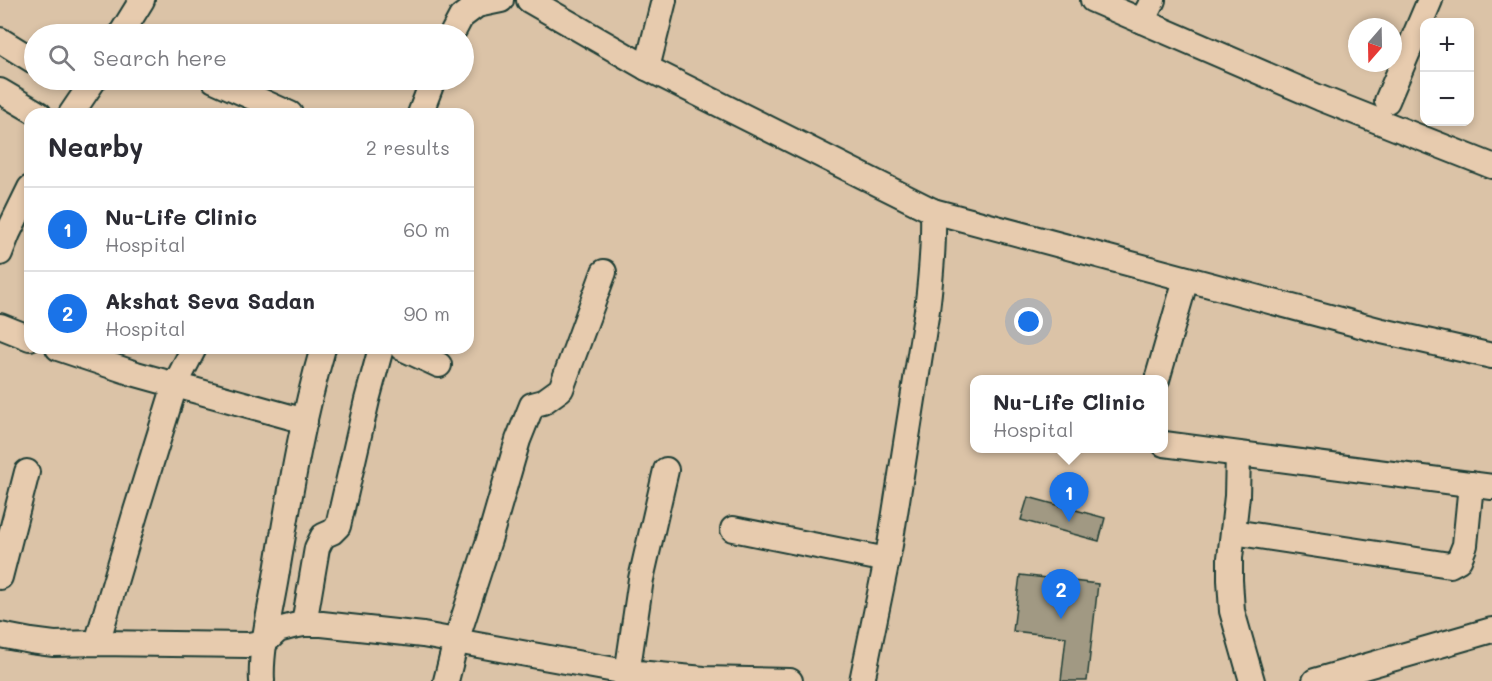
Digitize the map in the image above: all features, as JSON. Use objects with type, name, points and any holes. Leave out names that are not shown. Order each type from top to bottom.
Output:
[{"type":"street","points":[[457,24],[461,17],[477,5],[501,0]]},
{"type":"street","points":[[529,0],[647,68],[933,211],[1372,328],[1492,356]]},
{"type":"street","points":[[647,68],[664,0]]},
{"type":"street","points":[[1093,0],[1148,10],[1215,54],[1492,166]]},
{"type":"street","points":[[1387,101],[1430,0]]},
{"type":"street","points":[[125,24],[135,2]]},
{"type":"street","points":[[0,40],[24,55]]},
{"type":"street","points":[[74,108],[82,90]]},
{"type":"street","points":[[236,90],[277,108]]},
{"type":"street","points":[[422,108],[429,90]]},
{"type":"street","points":[[0,91],[29,108]]},
{"type":"street","points":[[3,239],[24,199]]},
{"type":"street","points":[[862,681],[887,560],[931,274],[934,238],[933,211]]},
{"type":"street","points":[[446,681],[456,640],[532,405],[543,402],[561,389],[604,272]]},
{"type":"street","points":[[1158,375],[1186,279]]},
{"type":"street","points":[[0,326],[24,336]]},
{"type":"street","points":[[74,354],[305,421]]},
{"type":"street","points":[[97,643],[176,385],[191,354]]},
{"type":"street","points":[[262,681],[265,642],[285,519],[311,390],[321,354]]},
{"type":"street","points":[[304,624],[317,548],[323,536],[338,526],[379,354]]},
{"type":"street","points":[[415,354],[440,365]]},
{"type":"street","points":[[1168,445],[1482,485],[1465,545],[1459,560],[1450,565],[1233,532]]},
{"type":"street","points":[[1238,454],[1230,580],[1232,611],[1252,681]]},
{"type":"street","points":[[626,677],[641,579],[666,470]]},
{"type":"street","points":[[0,577],[27,472]]},
{"type":"street","points":[[733,529],[887,560]]},
{"type":"street","points":[[0,635],[54,644],[248,645],[265,642],[278,630],[304,624],[322,624],[456,640],[626,677],[790,681]]},
{"type":"street","points":[[1315,681],[1492,630]]},
{"type":"building","points":[[1028,497],[1105,518],[1099,541],[1021,520]]},
{"type":"building","points":[[1020,575],[1098,584],[1087,681],[1061,681],[1066,637],[1013,631]]},
{"type":"place","name":"Nu-Life Clinic","points":[[1069,522]]},
{"type":"place","name":"Akshat Seva Sadan","points":[[1061,619]]}]
